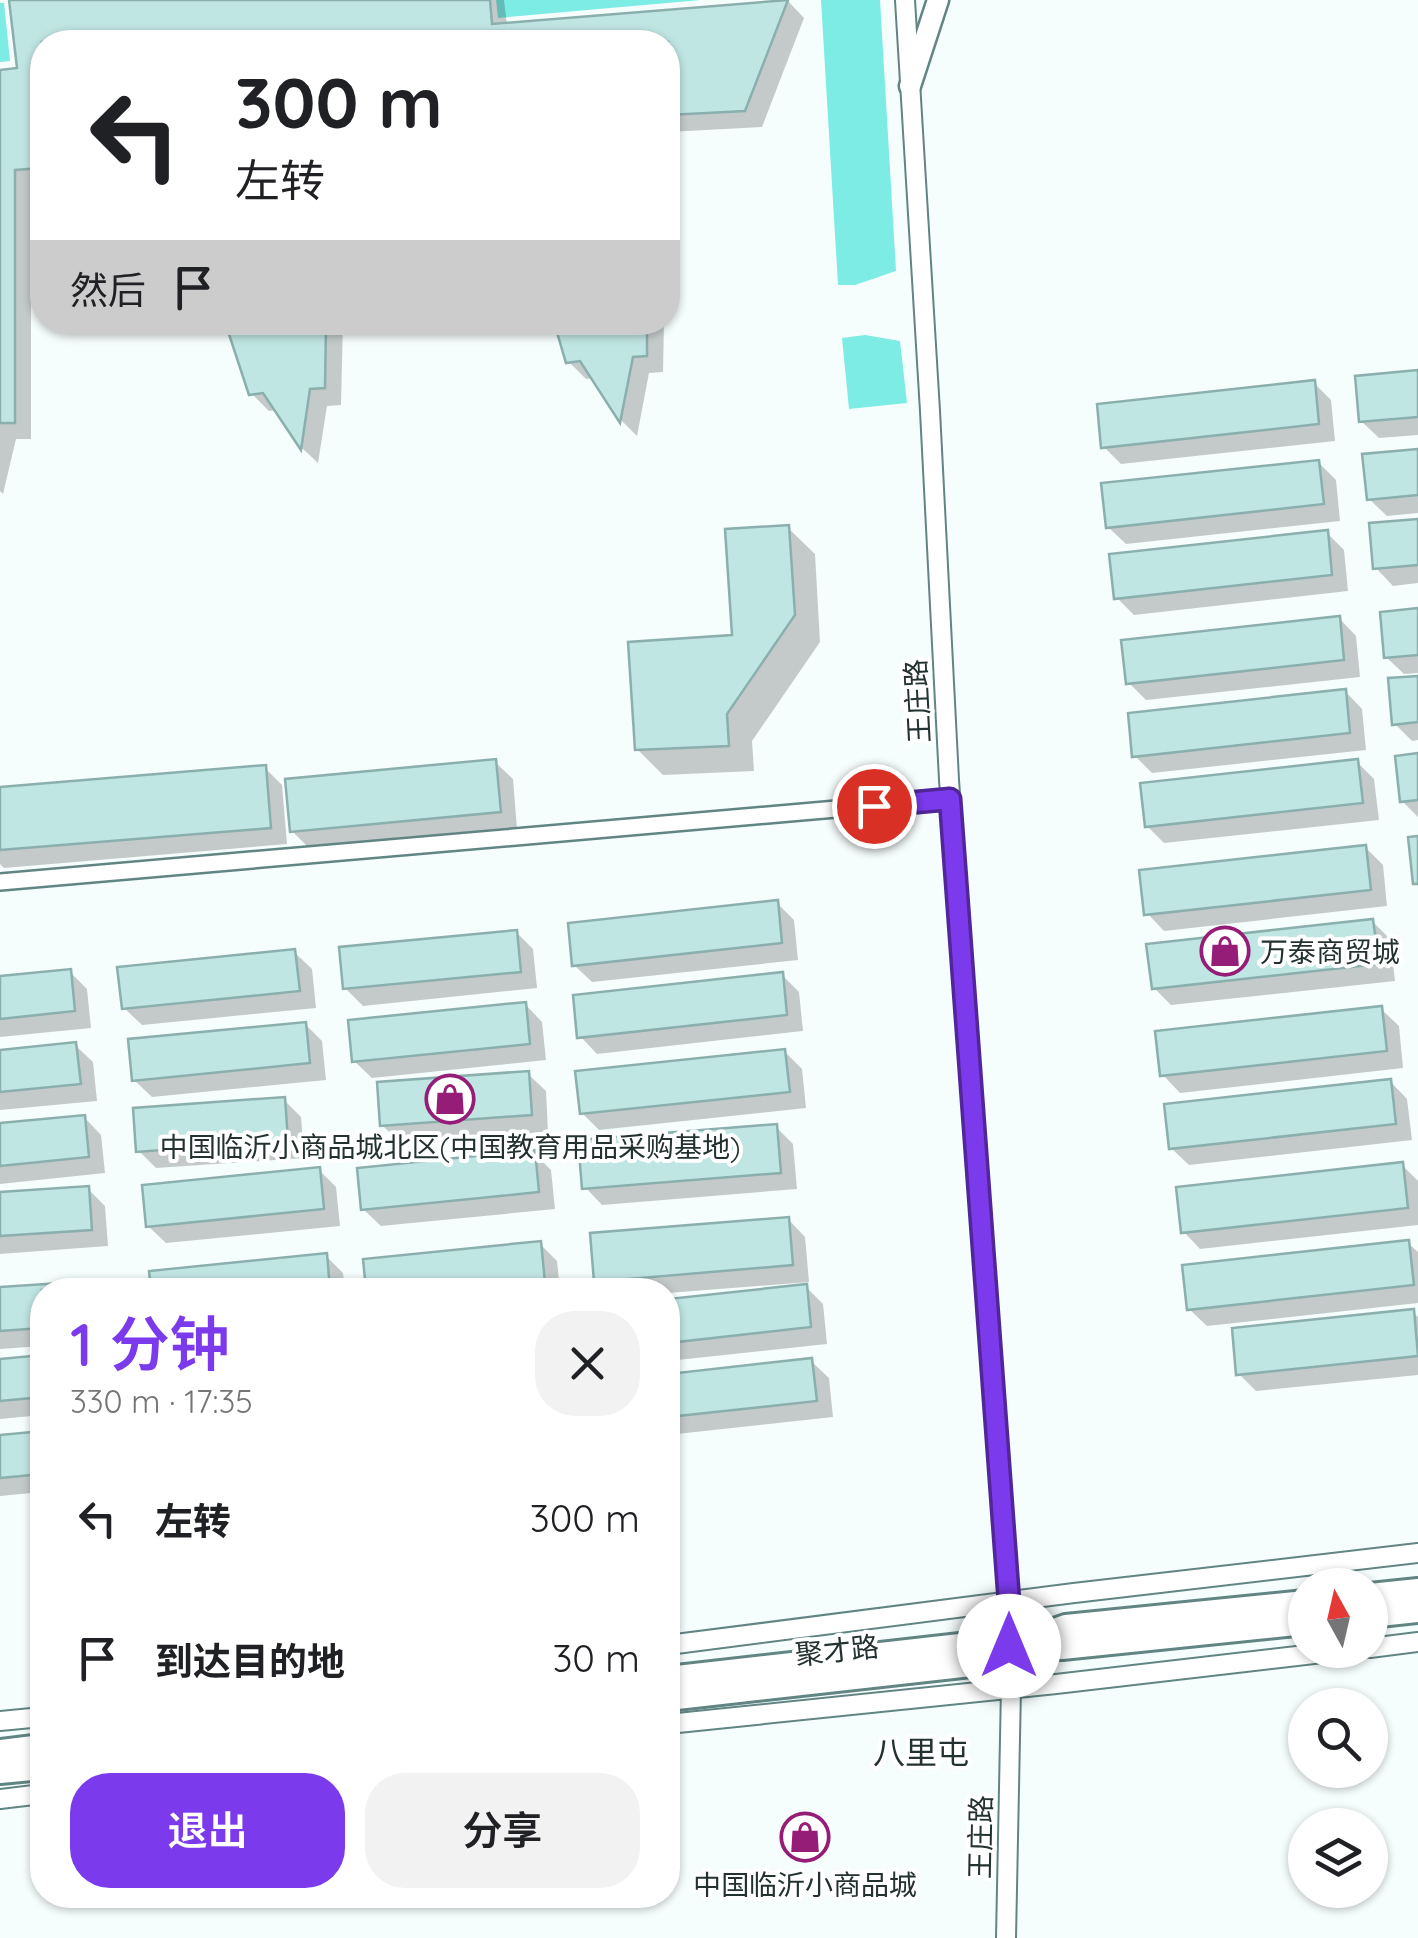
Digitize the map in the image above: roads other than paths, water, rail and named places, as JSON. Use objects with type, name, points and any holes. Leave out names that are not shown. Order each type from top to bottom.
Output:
[{"type":"main road","points":[[910,86],[938,0]]},
{"type":"main road","points":[[1388,1593],[1418,1590]]},
{"type":"main road","name":"聚才路","points":[[680,1698],[971,1665],[1009,1646],[1066,1626],[1288,1604]]},
{"type":"main road","points":[[1388,1614],[1418,1611]]},
{"type":"main road","name":"聚才路","points":[[680,1677],[968,1644],[1062,1648],[1288,1625]]},
{"type":"main road","points":[[0,1751],[30,1747]]},
{"type":"main road","points":[[0,1772],[30,1769]]},
{"type":"street","name":"王庄路","points":[[905,0],[950,799],[1009,1602],[1006,1938]]},
{"type":"street","points":[[0,882],[950,799]]},
{"type":"street","points":[[680,1643],[1418,1553]]},
{"type":"street","points":[[1388,1646],[1418,1642]]},
{"type":"street","points":[[680,1723],[1288,1657]]},
{"type":"street","points":[[0,1721],[30,1717]]},
{"type":"street","points":[[0,1798],[30,1795]]},
{"type":"place","name":"万泰商贸城","points":[[1225,951]]},
{"type":"place","name":"中国临沂小商品城北区(中国教育用品采购基地)","points":[[450,1099]]},
{"type":"place","name":"中国临沂小商品城","points":[[805,1837]]},
{"type":"district","name":"八里屯","points":[[921,1752]]}]
